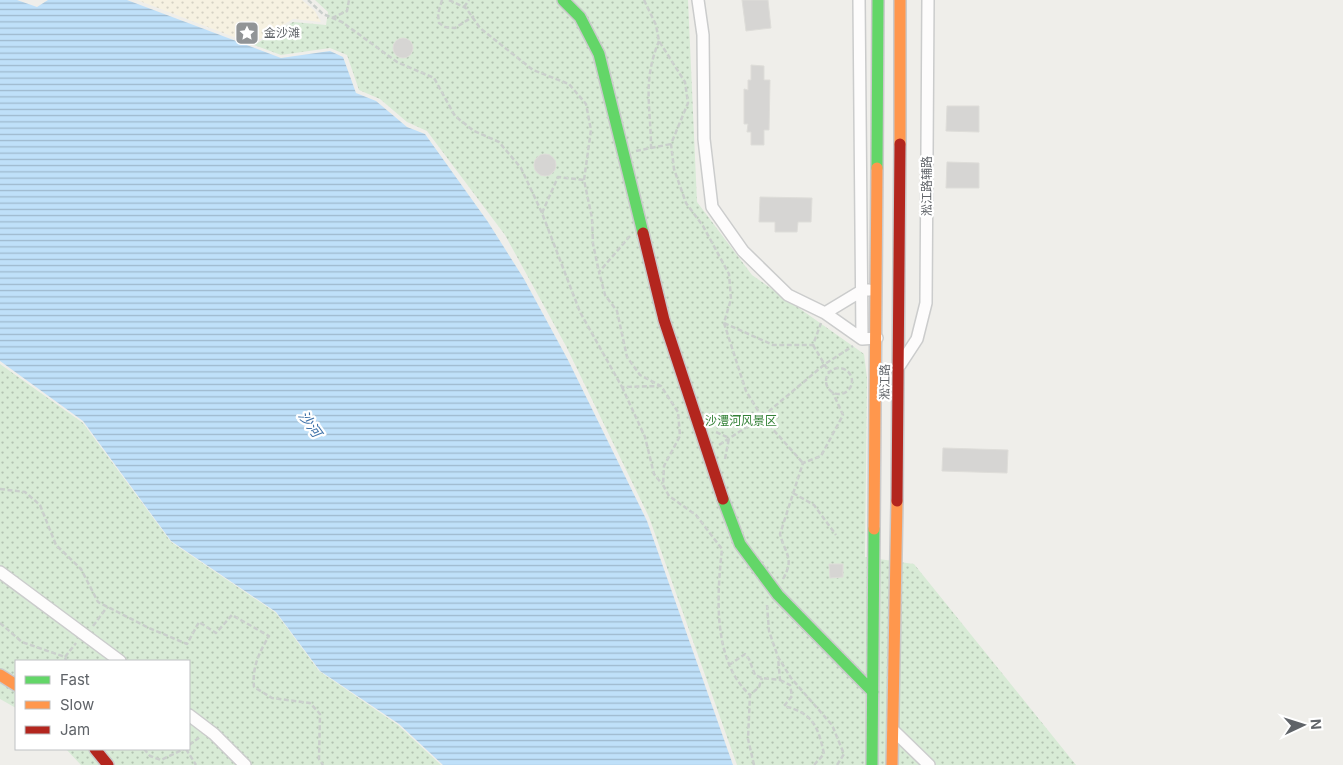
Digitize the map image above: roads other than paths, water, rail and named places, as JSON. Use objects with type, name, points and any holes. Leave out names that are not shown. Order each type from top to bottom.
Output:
[{"type":"main road","points":[[563,0],[580,17],[599,54],[625,153],[664,320],[720,490],[740,544],[773,589],[849,670],[873,692]]},
{"type":"main road","name":"淞江路","points":[[872,765],[877,338],[878,0]]},
{"type":"main road","name":"淞江路","points":[[892,765],[899,366],[900,0]]},
{"type":"main road","points":[[0,675],[15,683]]},
{"type":"main road","points":[[96,750],[108,765]]},
{"type":"street","points":[[698,0],[703,36],[704,139],[712,207],[743,251],[788,296],[825,313],[862,339],[877,338]]},
{"type":"street","points":[[859,0],[862,339]]},
{"type":"street","name":"淞江路辅路","points":[[899,366],[917,339],[926,303],[928,0]]},
{"type":"street","points":[[825,313],[863,290],[877,290]]},
{"type":"street","points":[[0,572],[119,660]]},
{"type":"street","points":[[190,716],[214,734],[245,765]]},
{"type":"street","points":[[893,730],[929,765]]},
{"type":"water","name":"沙河","points":[[0,0],[17,0],[37,7],[48,0],[127,0],[281,58],[330,51],[343,57],[356,93],[376,101],[407,127],[425,134],[488,222],[524,279],[568,360],[647,521],[733,765],[443,765],[399,724],[320,671],[276,612],[171,541],[83,421],[0,361]]},
{"type":"place","name":"金沙滩","points":[[247,33]]},
{"type":"park label","name":"沙澧河风景区","points":[[741,421]]}]
